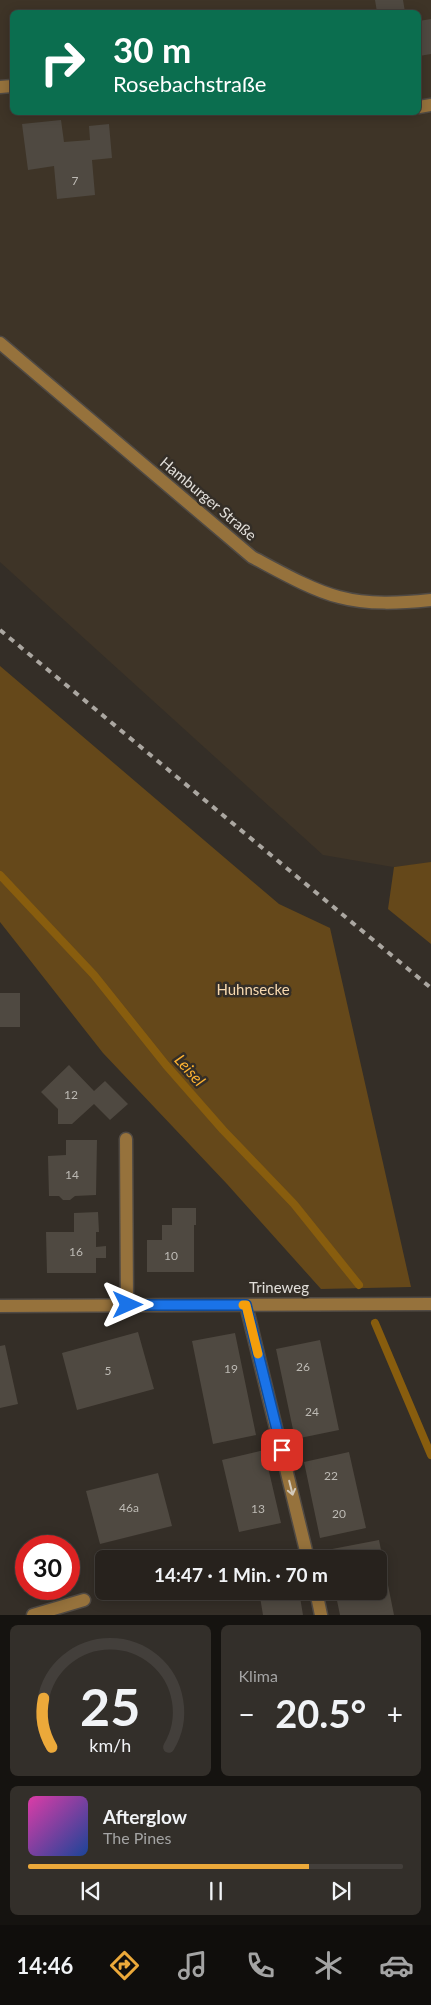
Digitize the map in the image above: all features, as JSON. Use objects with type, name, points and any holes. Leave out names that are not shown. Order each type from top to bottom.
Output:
[{"type":"street","name":"Hamburger Straße","points":[[0,343],[252,557],[291,578],[339,597],[382,603],[431,600]]},
{"type":"street","points":[[126,1139],[128,1305]]},
{"type":"street","name":"Trineweg","points":[[0,1306],[431,1304]]},
{"type":"street","points":[[246,1305],[306,1550]]},
{"type":"street","points":[[33,1615],[84,1600]]},
{"type":"street","points":[[318,1600],[322,1615]]},
{"type":"shaded area","points":[[0,0],[431,0],[431,863],[393,867],[323,855],[0,562]]},
{"type":"green space","name":"Huhnsecke","points":[[0,666],[279,904],[330,928],[411,1287],[321,1289],[227,1184],[103,1053],[0,922]]},
{"type":"green space","points":[[431,862],[431,944],[388,909],[394,867]]},
{"type":"building","points":[[375,0],[403,0],[405,10],[377,10]]},
{"type":"building","points":[[431,19],[431,54],[421,56],[421,21]]},
{"type":"building","points":[[61,120],[64,142],[90,140],[89,126],[109,124],[112,158],[92,160],[95,195],[57,199],[54,166],[28,170],[22,124]]},
{"type":"building","points":[[0,993],[20,993],[20,1027],[0,1027]]},
{"type":"building","points":[[69,1065],[94,1091],[105,1081],[128,1104],[110,1120],[94,1104],[72,1124],[58,1124],[58,1109],[41,1092]]},
{"type":"building","points":[[66,1140],[97,1140],[96,1195],[75,1196],[70,1200],[63,1200],[59,1196],[49,1196],[48,1156],[66,1155]]},
{"type":"building","points":[[172,1208],[196,1208],[194,1272],[147,1272],[147,1240],[162,1240],[162,1225],[172,1225]]},
{"type":"building","points":[[98,1212],[99,1232],[96,1232],[96,1247],[106,1246],[106,1258],[96,1258],[96,1273],[47,1273],[46,1232],[74,1232],[74,1213]]},
{"type":"building","points":[[138,1332],[154,1389],[77,1410],[62,1353]]},
{"type":"building","points":[[235,1333],[256,1435],[213,1444],[192,1341]]},
{"type":"building","points":[[320,1340],[339,1430],[295,1439],[276,1349]]},
{"type":"building","points":[[5,1345],[18,1404],[0,1408],[0,1346]]},
{"type":"building","points":[[264,1450],[281,1523],[239,1532],[222,1460]]},
{"type":"building","points":[[349,1452],[366,1528],[320,1538],[304,1462]]},
{"type":"building","points":[[158,1473],[172,1526],[100,1544],[86,1491]]},
{"type":"building","points":[[379,1540],[381,1550],[327,1550]]},
{"type":"building","points":[[387,1580],[394,1615],[340,1615],[337,1600],[387,1600]]},
{"type":"building","points":[[260,1600],[300,1600],[303,1615],[263,1615]]},
{"type":"waterway","name":"Leisel","points":[[0,875],[94,975],[166,1065],[223,1130],[294,1204],[359,1285]]},
{"type":"waterway","name":"Leisel","points":[[375,1323],[431,1455]]},
{"type":"railway","points":[[0,630],[431,988]]},
{"type":"slow traffic","points":[[243,1305],[246,1305],[258,1354]]},
{"type":"route","points":[[128,1305],[246,1305],[282,1450]]}]
